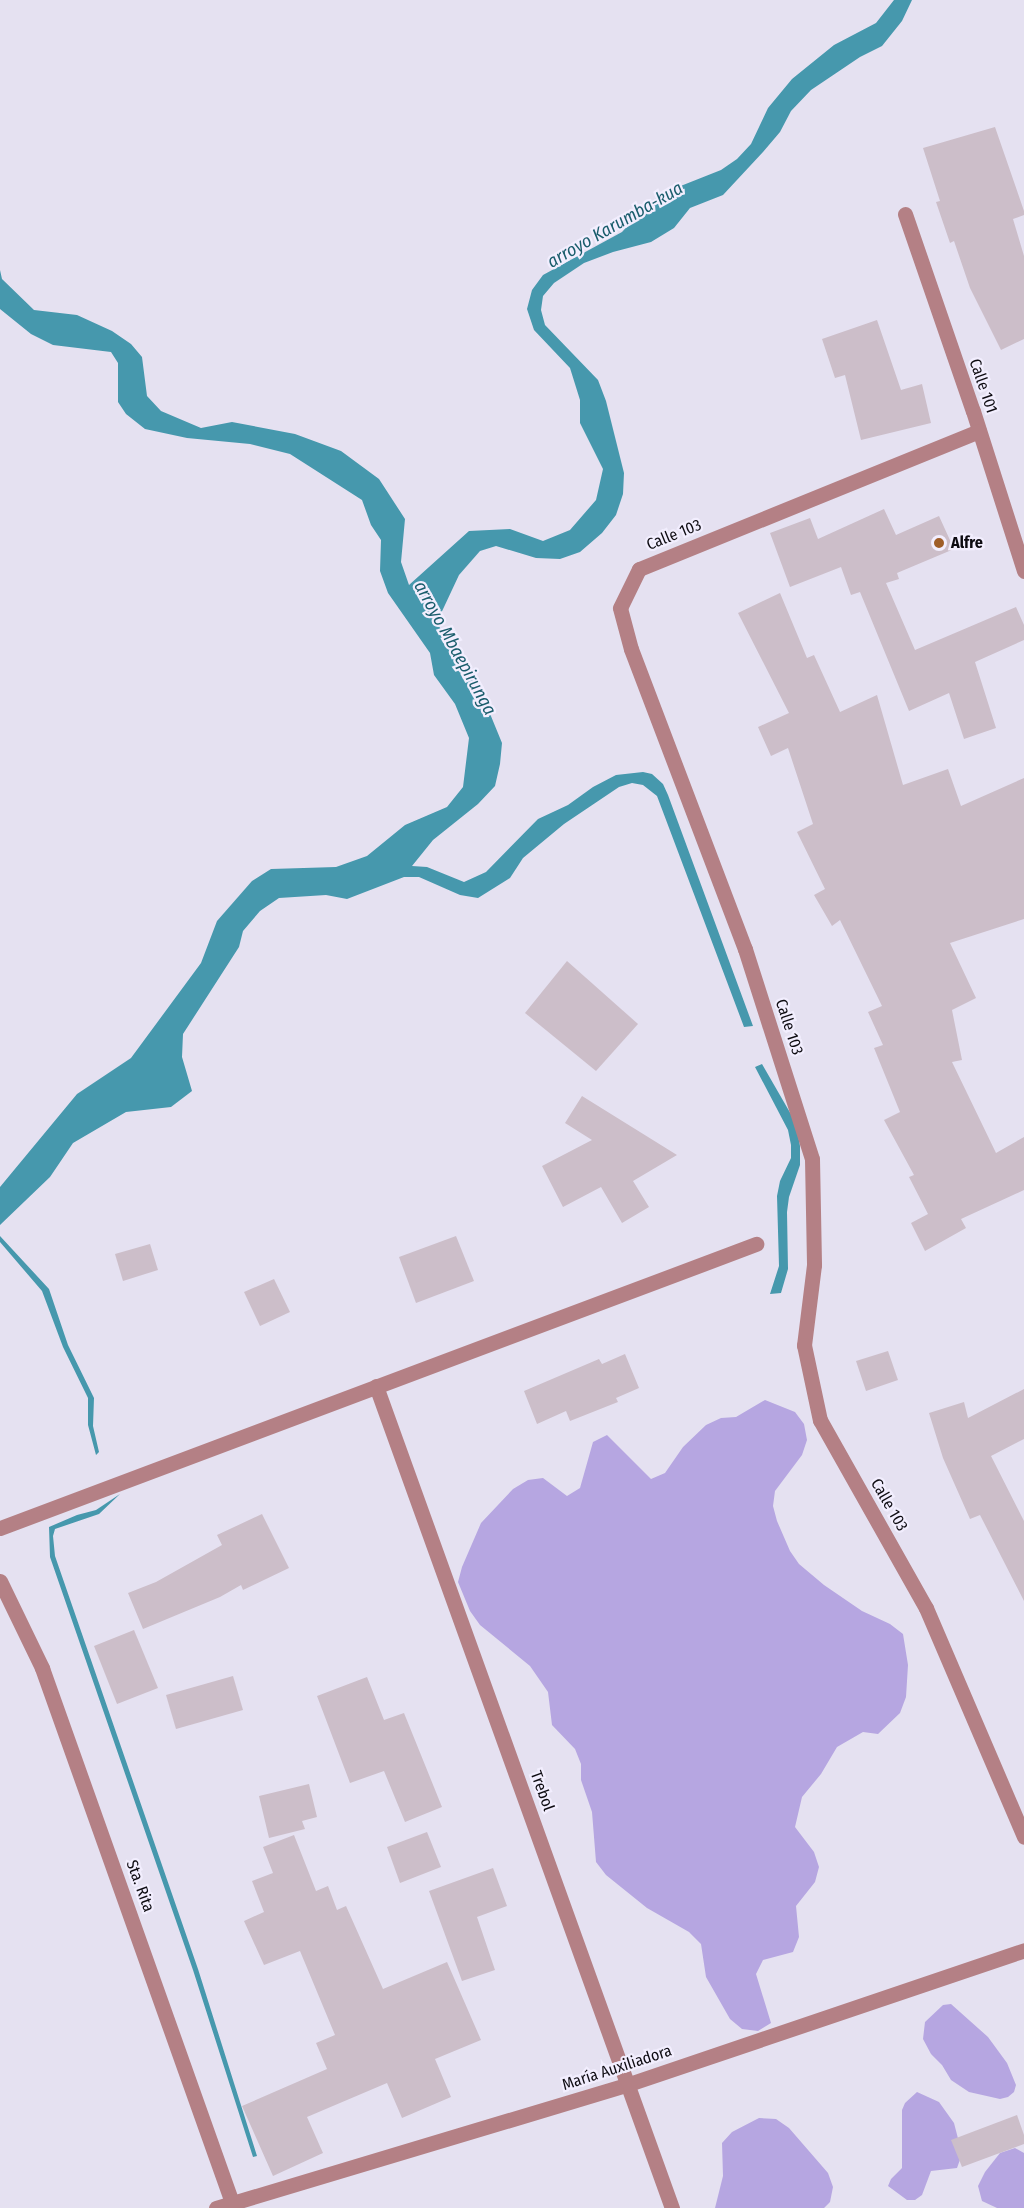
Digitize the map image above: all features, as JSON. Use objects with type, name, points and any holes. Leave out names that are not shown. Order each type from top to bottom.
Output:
[{"type":"street","name":"Calle 101","points":[[904,214],[979,431],[1024,571]]},
{"type":"street","name":"Calle 103","points":[[979,431],[639,569],[620,608],[631,650],[745,949],[812,1159],[814,1265],[804,1345],[820,1420],[926,1608],[1024,1837]]},
{"type":"street","points":[[0,1528],[756,1244]]},
{"type":"street","name":"Trebol","points":[[376,1386],[630,2084],[672,2208]]},
{"type":"street","name":"Sta. Rita","points":[[0,1581],[42,1668],[233,2205]]},
{"type":"street","name":"María Auxiliadora","points":[[216,2208],[233,2205],[630,2084],[1024,1950]]},
{"type":"shaded area","points":[[765,1400],[795,1412],[804,1424],[807,1440],[802,1455],[775,1491],[773,1506],[790,1551],[799,1564],[824,1585],[862,1611],[890,1624],[903,1634],[908,1665],[906,1697],[900,1713],[878,1734],[863,1732],[837,1747],[821,1774],[802,1797],[795,1827],[814,1852],[819,1867],[815,1882],[796,1906],[799,1937],[793,1952],[763,1960],[756,1974],[771,2023],[758,2031],[742,2029],[730,2019],[706,1977],[701,1944],[689,1932],[647,1908],[606,1875],[596,1862],[592,1812],[581,1780],[581,1764],[575,1749],[552,1725],[548,1692],[530,1666],[480,1625],[470,1611],[458,1582],[481,1523],[513,1489],[528,1480],[543,1478],[567,1496],[580,1488],[593,1442],[607,1435],[651,1479],[665,1473],[683,1447],[706,1425],[721,1418],[736,1417]]},
{"type":"shaded area","points":[[951,2004],[988,2037],[1007,2063],[1016,2085],[1014,2092],[1008,2097],[1000,2099],[969,2092],[951,2080],[942,2065],[931,2054],[923,2039],[925,2022],[943,2005]]},
{"type":"shaded area","points":[[917,2092],[939,2102],[954,2123],[962,2154],[957,2168],[931,2171],[922,2195],[915,2200],[907,2200],[888,2186],[891,2179],[902,2168],[902,2110],[905,2103]]},
{"type":"shaded area","points":[[759,2118],[776,2119],[789,2128],[828,2173],[833,2187],[830,2202],[824,2208],[715,2208],[723,2176],[722,2143],[732,2132]]},
{"type":"shaded area","points":[[1015,2148],[1024,2153],[1024,2208],[997,2208],[982,2201],[978,2186],[985,2172],[1000,2153]]},
{"type":"water","points":[[894,0],[912,0],[902,21],[882,46],[860,57],[811,90],[791,111],[780,132],[723,195],[690,208],[674,228],[651,242],[613,252],[584,263],[554,283],[543,296],[541,310],[545,325],[598,380],[606,401],[624,473],[623,494],[616,515],[602,533],[580,552],[560,559],[536,558],[496,546],[480,551],[459,575],[437,622],[447,642],[477,682],[502,743],[500,764],[495,786],[478,804],[433,840],[412,866],[427,867],[464,882],[486,872],[538,819],[568,805],[593,787],[616,775],[643,772],[652,774],[663,784],[668,795],[753,1026],[744,1027],[657,796],[643,785],[632,783],[619,787],[564,824],[523,858],[510,878],[478,898],[460,895],[419,877],[404,877],[347,899],[326,895],[279,898],[260,911],[243,931],[239,947],[183,1034],[182,1057],[192,1091],[171,1107],[126,1112],[73,1143],[50,1177],[0,1225],[0,1187],[77,1094],[131,1058],[201,963],[217,921],[252,881],[271,869],[336,867],[367,856],[405,825],[447,807],[463,787],[469,738],[455,704],[434,675],[430,653],[388,593],[380,571],[381,540],[371,525],[362,500],[290,454],[250,444],[187,438],[145,429],[126,414],[118,402],[118,363],[111,352],[53,345],[31,334],[0,309],[0,270],[2,279],[34,310],[77,315],[112,331],[131,344],[142,357],[147,396],[161,411],[201,428],[232,422],[295,434],[341,451],[379,479],[405,519],[401,562],[409,585],[469,531],[510,529],[543,541],[570,530],[596,500],[603,469],[580,423],[580,400],[570,368],[534,330],[527,309],[532,290],[543,275],[622,232],[650,202],[668,191],[721,170],[737,159],[751,144],[768,108],[792,79],[834,45],[876,23]]},
{"type":"water","points":[[762,1064],[796,1123],[800,1146],[800,1165],[789,1197],[787,1212],[788,1269],[781,1293],[770,1294],[779,1266],[777,1196],[780,1181],[791,1158],[791,1145],[788,1130],[755,1067]]},
{"type":"water","points":[[0,1236],[49,1289],[68,1345],[94,1398],[93,1426],[99,1452],[96,1455],[88,1425],[88,1398],[63,1347],[42,1291],[0,1242]]},
{"type":"water","points":[[120,1494],[99,1514],[55,1529],[53,1536],[55,1556],[198,1969],[257,2156],[253,2157],[193,1970],[50,1557],[49,1527],[96,1510]]},
{"type":"building","points":[[995,127],[1024,211],[1024,215],[1013,219],[1024,256],[1024,339],[1001,350],[970,288],[954,241],[950,243],[936,202],[940,201],[923,148]]},
{"type":"building","points":[[877,320],[901,390],[922,384],[931,423],[861,440],[845,375],[835,378],[822,339]]},
{"type":"building","points":[[884,509],[896,535],[939,516],[954,549],[897,573],[899,579],[886,583],[915,650],[1016,607],[1024,625],[1024,640],[975,662],[996,728],[964,739],[949,693],[909,711],[860,592],[851,595],[841,567],[790,587],[770,533],[810,518],[818,539]]},
{"type":"building","points":[[780,593],[807,658],[814,655],[840,712],[877,695],[903,785],[948,769],[961,806],[1024,778],[1024,919],[950,943],[976,998],[952,1010],[962,1060],[952,1062],[996,1153],[1024,1137],[1024,1190],[961,1219],[966,1228],[925,1251],[911,1223],[928,1214],[909,1177],[914,1175],[884,1120],[900,1112],[874,1048],[883,1045],[868,1012],[882,1006],[840,920],[832,926],[814,895],[825,889],[797,832],[813,824],[788,748],[771,756],[758,727],[789,713],[738,613]]},
{"type":"building","points":[[567,961],[638,1024],[596,1071],[525,1013]]},
{"type":"building","points":[[582,1096],[677,1155],[633,1181],[649,1207],[622,1223],[601,1187],[563,1207],[542,1166],[592,1140],[565,1123]]},
{"type":"building","points":[[456,1236],[474,1281],[416,1303],[399,1257]]},
{"type":"building","points":[[150,1244],[158,1270],[123,1281],[115,1254]]},
{"type":"building","points":[[274,1279],[290,1312],[260,1326],[244,1292]]},
{"type":"building","points":[[888,1351],[898,1380],[866,1391],[856,1361]]},
{"type":"building","points":[[625,1354],[639,1388],[616,1398],[618,1402],[570,1421],[566,1411],[537,1424],[524,1391],[599,1359],[602,1364]]},
{"type":"building","points":[[1024,1389],[1024,1439],[991,1456],[1024,1521],[1024,1601],[980,1515],[970,1519],[943,1458],[929,1413],[964,1402],[968,1418]]},
{"type":"building","points":[[262,1514],[289,1568],[243,1590],[241,1585],[220,1597],[143,1629],[128,1593],[156,1582],[222,1545],[217,1535]]},
{"type":"building","points":[[134,1630],[158,1688],[117,1704],[94,1646]]},
{"type":"building","points":[[233,1676],[243,1710],[176,1729],[166,1695]]},
{"type":"building","points":[[367,1677],[384,1720],[404,1713],[442,1807],[405,1822],[384,1771],[350,1783],[317,1696]]},
{"type":"building","points":[[309,1784],[317,1817],[302,1821],[305,1829],[269,1838],[259,1796]]},
{"type":"building","points":[[427,1832],[441,1867],[400,1883],[387,1847]]},
{"type":"building","points":[[294,1835],[316,1891],[328,1886],[337,1910],[346,1906],[383,1989],[447,1962],[481,2040],[435,2059],[451,2097],[402,2118],[387,2083],[307,2117],[323,2153],[273,2176],[242,2106],[327,2069],[316,2043],[335,2035],[300,1951],[264,1965],[244,1921],[264,1912],[252,1881],[273,1873],[263,1847]]},
{"type":"building","points":[[493,1868],[507,1906],[477,1917],[495,1970],[462,1981],[429,1891]]},
{"type":"building","points":[[1017,2115],[1024,2135],[1024,2144],[962,2167],[951,2140]]},
{"type":"place","name":"Alfre","points":[[939,543]]},
{"type":"water label","name":"arroyo Karumba-kua","points":[[615,225]]},
{"type":"water label","name":"arroyo Mbaepirunga","points":[[455,648]]}]
